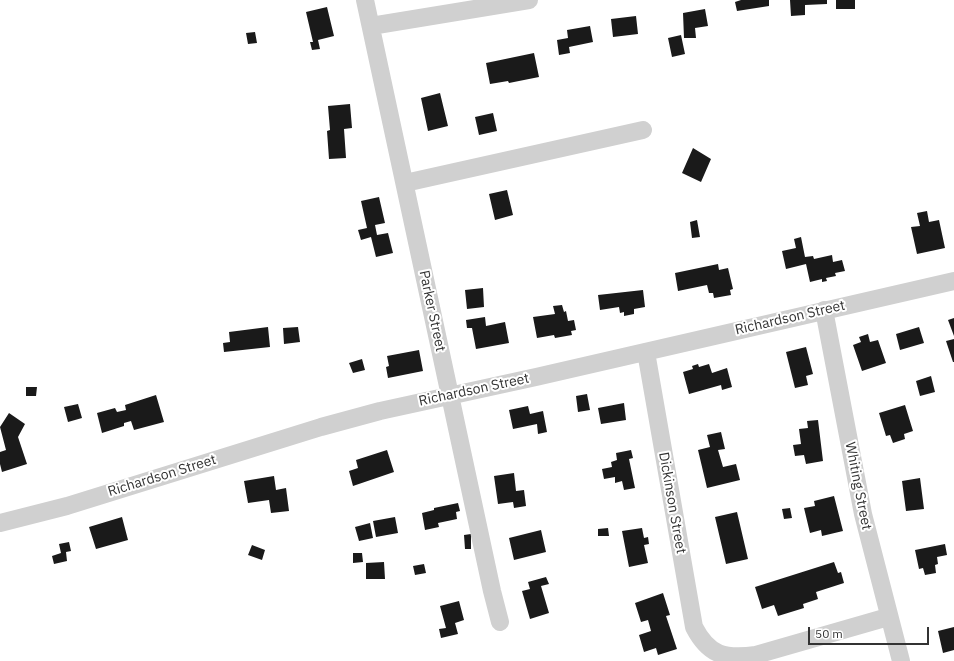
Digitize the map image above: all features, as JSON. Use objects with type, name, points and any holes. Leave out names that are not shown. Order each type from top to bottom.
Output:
[{"type":"street","name":"Parker Street","points":[[365,0],[492,591],[500,622]]},
{"type":"street","points":[[371,26],[529,0]]},
{"type":"street","points":[[405,183],[643,130]]},
{"type":"street","name":"Richardson Street","points":[[0,523],[67,506],[380,410],[450,396],[646,352],[954,281]]},
{"type":"street","name":"Whiting Street","points":[[824,310],[863,514],[888,617],[901,661]]},
{"type":"street","name":"Dickinson Street","points":[[646,352],[694,627],[702,641],[709,649],[724,656],[740,658],[756,655],[888,617]]},
{"type":"building","points":[[741,0],[769,0],[769,6],[737,11],[735,2]]},
{"type":"building","points":[[790,0],[827,0],[827,4],[805,5],[805,15],[791,16]]},
{"type":"building","points":[[836,0],[855,0],[855,9],[836,9]]},
{"type":"building","points":[[327,7],[334,36],[318,40],[320,49],[312,50],[310,42],[313,42],[306,12]]},
{"type":"building","points":[[705,9],[708,26],[695,28],[696,38],[684,38],[683,13]]},
{"type":"building","points":[[636,16],[638,34],[613,37],[611,19]]},
{"type":"building","points":[[590,26],[593,42],[569,47],[570,53],[559,55],[557,40],[568,38],[567,30]]},
{"type":"building","points":[[255,32],[257,43],[248,44],[246,33]]},
{"type":"building","points":[[681,35],[685,54],[672,57],[668,38]]},
{"type":"building","points":[[534,53],[539,77],[509,83],[508,81],[490,84],[486,63]]},
{"type":"building","points":[[440,93],[448,126],[428,131],[421,98]]},
{"type":"building","points":[[350,104],[352,128],[344,129],[346,158],[329,159],[327,131],[330,130],[328,106]]},
{"type":"building","points":[[493,113],[497,131],[479,135],[475,117]]},
{"type":"building","points":[[693,148],[711,159],[701,182],[682,173]]},
{"type":"building","points":[[507,190],[513,215],[495,220],[489,194]]},
{"type":"building","points":[[379,197],[385,223],[375,225],[377,235],[388,233],[393,253],[376,257],[371,237],[361,240],[358,230],[367,228],[361,201]]},
{"type":"building","points":[[927,211],[929,222],[939,220],[945,248],[917,254],[911,227],[920,226],[917,213]]},
{"type":"building","points":[[697,220],[700,237],[692,238],[690,222]]},
{"type":"building","points":[[801,237],[805,257],[813,256],[814,259],[832,255],[833,262],[842,260],[845,271],[835,273],[836,276],[826,278],[827,281],[822,282],[822,279],[810,282],[806,264],[786,269],[782,251],[796,248],[794,239]]},
{"type":"building","points":[[718,264],[719,270],[728,268],[733,289],[730,290],[731,295],[714,298],[713,293],[709,293],[707,285],[678,291],[675,273]]},
{"type":"building","points":[[483,288],[484,307],[467,309],[465,290]]},
{"type":"building","points":[[643,290],[645,307],[634,309],[634,314],[624,316],[624,312],[620,313],[619,307],[600,310],[598,295]]},
{"type":"building","points":[[562,305],[564,312],[566,311],[568,321],[574,320],[576,330],[571,331],[572,335],[555,338],[554,335],[537,338],[533,317],[555,314],[553,306]]},
{"type":"building","points":[[485,317],[486,326],[505,322],[509,343],[476,349],[472,328],[467,328],[466,320]]},
{"type":"building","points":[[954,318],[954,336],[948,320]]},
{"type":"building","points":[[268,327],[270,347],[224,352],[223,343],[230,342],[229,332]]},
{"type":"building","points":[[298,327],[300,342],[284,344],[283,328]]},
{"type":"building","points":[[919,327],[924,343],[900,350],[896,334]]},
{"type":"building","points":[[868,334],[870,342],[878,340],[886,363],[862,371],[853,345],[861,342],[859,337]]},
{"type":"building","points":[[954,339],[954,362],[953,362],[946,341]]},
{"type":"building","points":[[806,347],[813,374],[806,376],[808,385],[795,388],[786,352]]},
{"type":"building","points":[[419,350],[423,371],[388,378],[386,367],[389,366],[387,356]]},
{"type":"building","points":[[362,359],[365,370],[353,373],[349,363]]},
{"type":"building","points":[[698,364],[699,367],[709,364],[712,373],[727,368],[732,387],[722,390],[721,385],[689,394],[683,372],[693,369],[692,366]]},
{"type":"building","points":[[931,376],[935,392],[920,396],[916,381]]},
{"type":"building","points":[[26,387],[37,387],[36,396],[26,396]]},
{"type":"building","points":[[587,394],[590,410],[578,412],[576,396]]},
{"type":"building","points":[[156,395],[164,422],[134,430],[131,421],[124,423],[124,426],[102,433],[97,413],[115,408],[117,412],[126,410],[125,405]]},
{"type":"building","points":[[624,403],[626,420],[601,424],[598,408]]},
{"type":"building","points":[[78,404],[82,418],[68,422],[64,407]]},
{"type":"building","points":[[905,405],[913,431],[904,434],[905,439],[893,443],[890,435],[886,436],[879,413]]},
{"type":"building","points":[[528,406],[530,414],[543,411],[547,432],[538,434],[537,424],[513,429],[509,410]]},
{"type":"building","points":[[9,413],[25,424],[18,437],[27,464],[2,472],[0,452],[6,450],[0,427]]},
{"type":"building","points":[[818,420],[823,461],[806,464],[804,455],[795,456],[793,445],[801,444],[799,429],[808,428],[807,421]]},
{"type":"building","points":[[721,432],[725,449],[718,450],[723,467],[736,464],[740,480],[707,488],[698,450],[710,447],[707,435]]},
{"type":"building","points":[[387,450],[394,472],[353,486],[349,471],[358,468],[356,460]]},
{"type":"building","points":[[631,450],[633,458],[629,459],[635,488],[624,490],[622,481],[615,483],[615,477],[604,479],[602,469],[612,467],[611,462],[617,460],[616,453]]},
{"type":"building","points":[[514,473],[516,491],[524,490],[526,506],[514,508],[513,502],[498,504],[494,476]]},
{"type":"building","points":[[274,476],[276,490],[286,488],[289,511],[271,513],[269,500],[248,503],[244,481]]},
{"type":"building","points":[[920,478],[924,509],[906,511],[902,481]]},
{"type":"building","points":[[834,496],[843,531],[822,536],[821,530],[810,533],[804,508],[815,506],[814,501]]},
{"type":"building","points":[[458,503],[460,511],[456,512],[457,519],[438,523],[439,527],[425,530],[422,513],[434,510],[434,508]]},
{"type":"building","points":[[790,508],[792,518],[784,519],[782,509]]},
{"type":"building","points":[[737,512],[748,559],[726,564],[715,517]]},
{"type":"building","points":[[122,517],[128,540],[96,549],[89,527]]},
{"type":"building","points":[[395,517],[398,533],[376,537],[373,521]]},
{"type":"building","points":[[370,523],[373,538],[359,541],[355,527]]},
{"type":"building","points":[[608,528],[609,536],[598,536],[598,529]]},
{"type":"building","points":[[642,528],[644,538],[648,537],[649,544],[644,545],[648,563],[629,567],[622,531]]},
{"type":"building","points":[[541,530],[546,552],[514,560],[509,538]]},
{"type":"building","points":[[471,534],[471,549],[465,549],[464,535]]},
{"type":"building","points":[[69,542],[71,551],[66,552],[67,561],[54,564],[52,556],[61,553],[59,544]]},
{"type":"building","points":[[945,544],[947,555],[937,557],[938,564],[935,565],[936,573],[925,575],[923,568],[919,569],[915,550]]},
{"type":"building","points":[[252,545],[265,550],[262,560],[248,555]]},
{"type":"building","points":[[353,553],[362,553],[363,562],[353,563]]},
{"type":"building","points":[[384,562],[385,579],[366,579],[366,563]]},
{"type":"building","points":[[834,562],[838,573],[841,572],[844,583],[816,592],[818,599],[803,604],[804,608],[778,616],[774,605],[762,609],[755,587]]},
{"type":"building","points":[[424,564],[426,573],[415,575],[413,566]]},
{"type":"building","points":[[546,577],[549,584],[541,586],[549,613],[530,619],[522,591],[530,589],[528,582]]},
{"type":"building","points":[[663,593],[670,615],[666,616],[677,649],[658,655],[656,648],[644,652],[639,635],[651,631],[648,620],[641,622],[635,603]]},
{"type":"building","points":[[459,601],[464,620],[455,623],[458,634],[441,638],[439,629],[446,628],[440,606]]},
{"type":"building","points":[[954,627],[954,650],[943,653],[938,631]]}]
